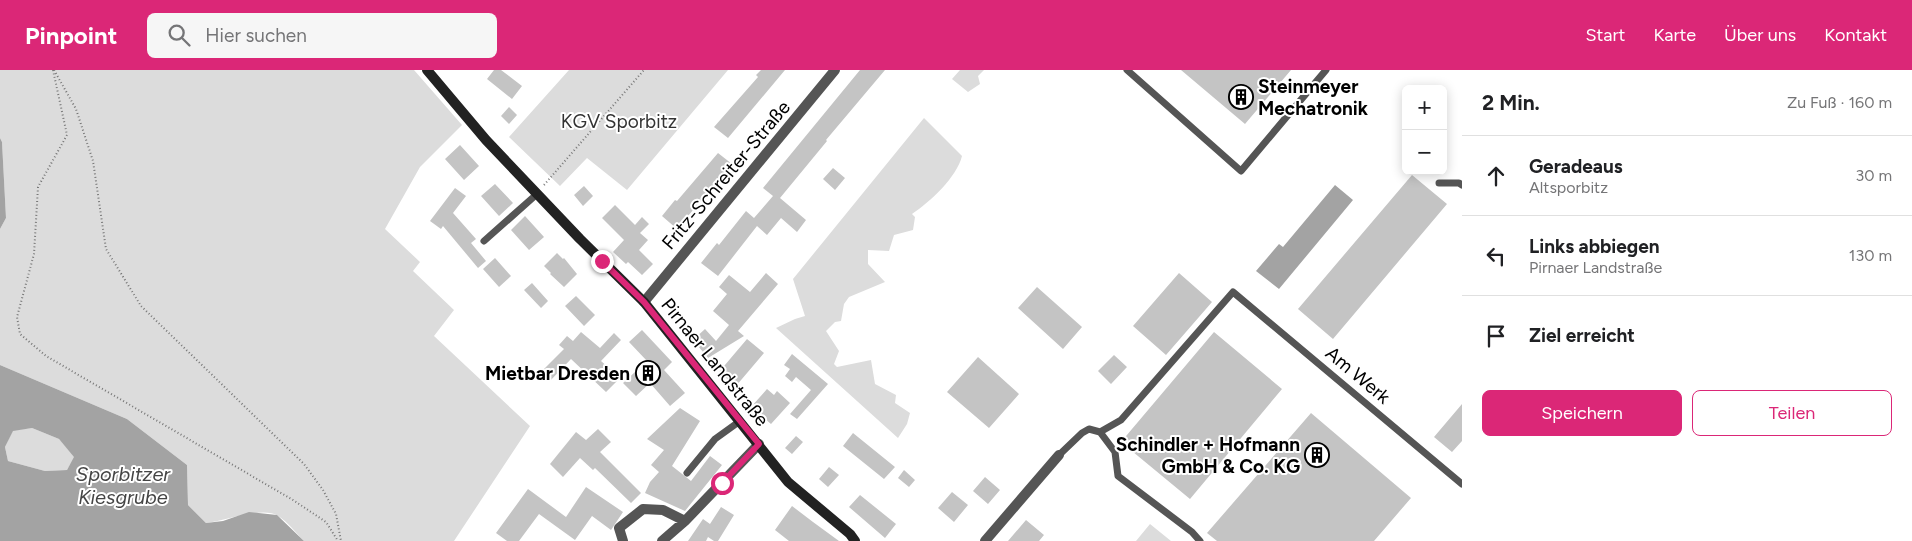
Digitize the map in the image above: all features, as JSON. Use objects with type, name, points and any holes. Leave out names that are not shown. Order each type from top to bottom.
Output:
[{"type":"street","name":"Pirnaer Landstraße","points":[[427,70],[486,140],[644,302],[788,482],[850,534],[855,541]]},
{"type":"street","name":"Fritz-Schreiter-Straße","points":[[644,302],[835,70]]},
{"type":"street","points":[[662,541],[759,444]]},
{"type":"street","points":[[984,541],[1059,455]]},
{"type":"street","points":[[623,541],[620,528],[643,509],[663,510],[684,521]]},
{"type":"lane","points":[[1127,70],[1241,171],[1326,70]]},
{"type":"lane","points":[[1439,183],[1459,182],[1462,185]]},
{"type":"lane","points":[[484,241],[537,194]]},
{"type":"lane","name":"Am Werk","points":[[1100,432],[1121,420],[1232,292],[1462,484]]},
{"type":"lane","points":[[687,472],[716,439],[740,421]]},
{"type":"lane","points":[[1059,455],[1082,433],[1089,429],[1100,432],[1115,452],[1118,476],[1192,532],[1200,541]]},
{"type":"path","points":[[53,70],[76,109],[93,161],[106,249],[141,306],[304,464],[323,490],[336,514],[340,541]]},
{"type":"path","points":[[53,70],[67,135],[38,187],[34,254],[17,317],[20,334],[46,356],[293,500],[326,522],[340,541]]},
{"type":"path","points":[[537,194],[644,70]]},
{"type":"green space","points":[[0,70],[414,70],[462,125],[420,167],[385,229],[420,262],[413,271],[454,310],[434,336],[530,426],[454,541],[304,541],[282,518],[271,513],[253,513],[206,523],[188,505],[187,465],[127,419],[0,365],[0,229],[6,218],[2,142],[0,138]]},
{"type":"green space","name":"KGV Sporbitz","points":[[569,70],[728,70],[627,190],[587,158],[560,186],[509,137]]},
{"type":"green space","points":[[960,70],[984,70],[978,76],[980,84],[968,92],[952,79]]},
{"type":"green space","points":[[924,118],[962,156],[959,164],[942,188],[927,203],[912,214],[915,217],[913,230],[894,235],[889,251],[868,250],[868,264],[885,282],[849,297],[844,304],[841,321],[835,322],[826,331],[839,351],[834,364],[837,367],[871,360],[875,384],[896,395],[895,403],[910,413],[907,424],[898,438],[776,328],[805,316],[793,279]]},
{"type":"green space","points":[[32,428],[59,439],[75,457],[67,470],[45,471],[8,461],[5,447],[13,430]]},
{"type":"green space","points":[[1150,524],[1171,541],[1136,541]]},
{"type":"water","points":[[0,138],[2,142],[6,218],[0,229]]},
{"type":"water","points":[[1335,185],[1353,200],[1279,289],[1256,271],[1279,244],[1283,247]]},
{"type":"water","name":"Sporbitzer Kiesgrube","points":[[0,365],[127,419],[187,465],[188,505],[206,523],[223,521],[249,512],[277,515],[304,541],[0,541]],"holes":[[[32,428],[59,439],[74,457],[67,470],[45,471],[8,461],[5,447],[13,431]]]},
{"type":"building","points":[[494,70],[501,70],[522,86],[512,99],[487,79]]},
{"type":"building","points":[[761,70],[785,70],[728,138],[714,127],[758,77],[756,75]]},
{"type":"building","points":[[860,70],[885,70],[780,198],[806,220],[797,232],[781,218],[767,235],[757,226],[718,276],[701,263],[717,243],[719,245],[746,211],[754,218],[773,196],[763,188]]},
{"type":"building","name":"Steinmeyer Mechatronik","points":[[1181,70],[1291,70],[1245,124]]},
{"type":"building","points":[[509,107],[517,115],[509,124],[501,116]]},
{"type":"building","points":[[460,145],[479,166],[464,180],[445,159]]},
{"type":"building","points":[[718,153],[732,164],[677,229],[662,216]]},
{"type":"building","points":[[833,168],[845,178],[835,190],[823,179]]},
{"type":"building","points":[[1412,175],[1447,204],[1333,339],[1298,309]]},
{"type":"building","points":[[495,184],[513,203],[499,216],[481,196]]},
{"type":"building","points":[[584,186],[593,196],[583,206],[574,195]]},
{"type":"building","points":[[455,188],[466,196],[453,213],[476,239],[471,243],[486,261],[478,268],[443,226],[441,229],[430,221]]},
{"type":"building","points":[[615,205],[635,225],[642,217],[649,224],[640,233],[648,240],[639,250],[653,264],[642,275],[613,252],[624,240],[602,218]]},
{"type":"building","points":[[525,216],[544,237],[529,250],[511,230]]},
{"type":"building","points":[[557,253],[564,258],[577,274],[564,287],[544,266]]},
{"type":"building","points":[[495,258],[511,276],[499,287],[483,269]]},
{"type":"building","points":[[766,273],[778,284],[738,331],[744,336],[708,358],[693,340],[705,329],[716,341],[729,325],[713,311],[727,294],[719,287],[729,275],[750,292]]},
{"type":"building","points":[[1179,273],[1212,302],[1166,355],[1133,326]]},
{"type":"building","points":[[532,283],[548,301],[541,308],[524,290]]},
{"type":"building","points":[[1037,287],[1082,327],[1063,349],[1018,308]]},
{"type":"building","points":[[576,296],[595,315],[584,326],[565,306]]},
{"type":"building","name":"Mietbar Dresden","points":[[642,330],[672,362],[664,370],[685,393],[670,406],[650,383],[636,396],[623,383],[647,361],[629,342]]},
{"type":"building","points":[[581,332],[600,348],[614,333],[621,340],[601,361],[620,378],[606,392],[571,359],[549,382],[540,373],[564,349],[559,345],[567,336],[573,341]]},
{"type":"building","name":"Schindler + Hofmann GmbH & Co. KG","points":[[1214,332],[1282,389],[1190,499],[1121,442]]},
{"type":"building","points":[[747,339],[764,353],[736,386],[719,372]]},
{"type":"building","points":[[792,354],[828,384],[797,419],[790,414],[811,390],[796,377],[792,382],[785,376],[790,369],[784,365]]},
{"type":"building","points":[[1114,355],[1127,367],[1111,384],[1098,371]]},
{"type":"building","points":[[978,357],[1019,394],[989,428],[947,392]]},
{"type":"building","points":[[767,389],[774,395],[777,391],[790,403],[771,424],[751,407]]},
{"type":"building","points":[[1462,404],[1462,441],[1452,452],[1434,437]]},
{"type":"building","points":[[680,408],[700,421],[672,466],[691,481],[710,456],[722,465],[685,511],[645,493],[650,482],[659,472],[651,465],[664,450],[647,439]]},
{"type":"building","name":"Schindler + Hofmann GmbH & Co. KG","points":[[1311,413],[1411,498],[1374,541],[1217,541],[1207,533]]},
{"type":"building","points":[[598,429],[611,442],[600,452],[641,493],[631,503],[595,468],[593,470],[580,458],[563,477],[550,464],[576,432],[586,440]]},
{"type":"building","points":[[853,433],[895,467],[884,479],[843,446]]},
{"type":"building","points":[[796,436],[803,442],[792,454],[785,448]]},
{"type":"building","points":[[829,467],[839,475],[828,487],[819,479]]},
{"type":"building","points":[[904,470],[915,480],[909,487],[898,478]]},
{"type":"building","points":[[985,477],[1000,490],[988,504],[973,491]]},
{"type":"building","points":[[586,487],[623,512],[611,530],[592,516],[575,540],[539,514],[519,541],[507,541],[496,533],[528,489],[566,517]]},
{"type":"building","points":[[952,492],[968,505],[954,522],[938,508]]},
{"type":"building","points":[[860,495],[896,524],[885,538],[849,507]]},
{"type":"building","points":[[792,506],[839,541],[789,541],[775,530]]},
{"type":"building","points":[[721,507],[734,515],[718,541],[708,537],[706,541],[688,541],[703,519],[710,524]]},
{"type":"building","points":[[1026,520],[1044,535],[1039,541],[1008,541]]},
{"type":"place","name":"Steinmeyer Mechatronik","points":[[1241,97]]},
{"type":"place","name":"Mietbar Dresden","points":[[648,373]]},
{"type":"place","name":"Schindler + Hofmann GmbH & Co. KG","points":[[1317,455]]},
{"type":"route","points":[[602,261],[644,302],[759,444],[722,483]]}]
